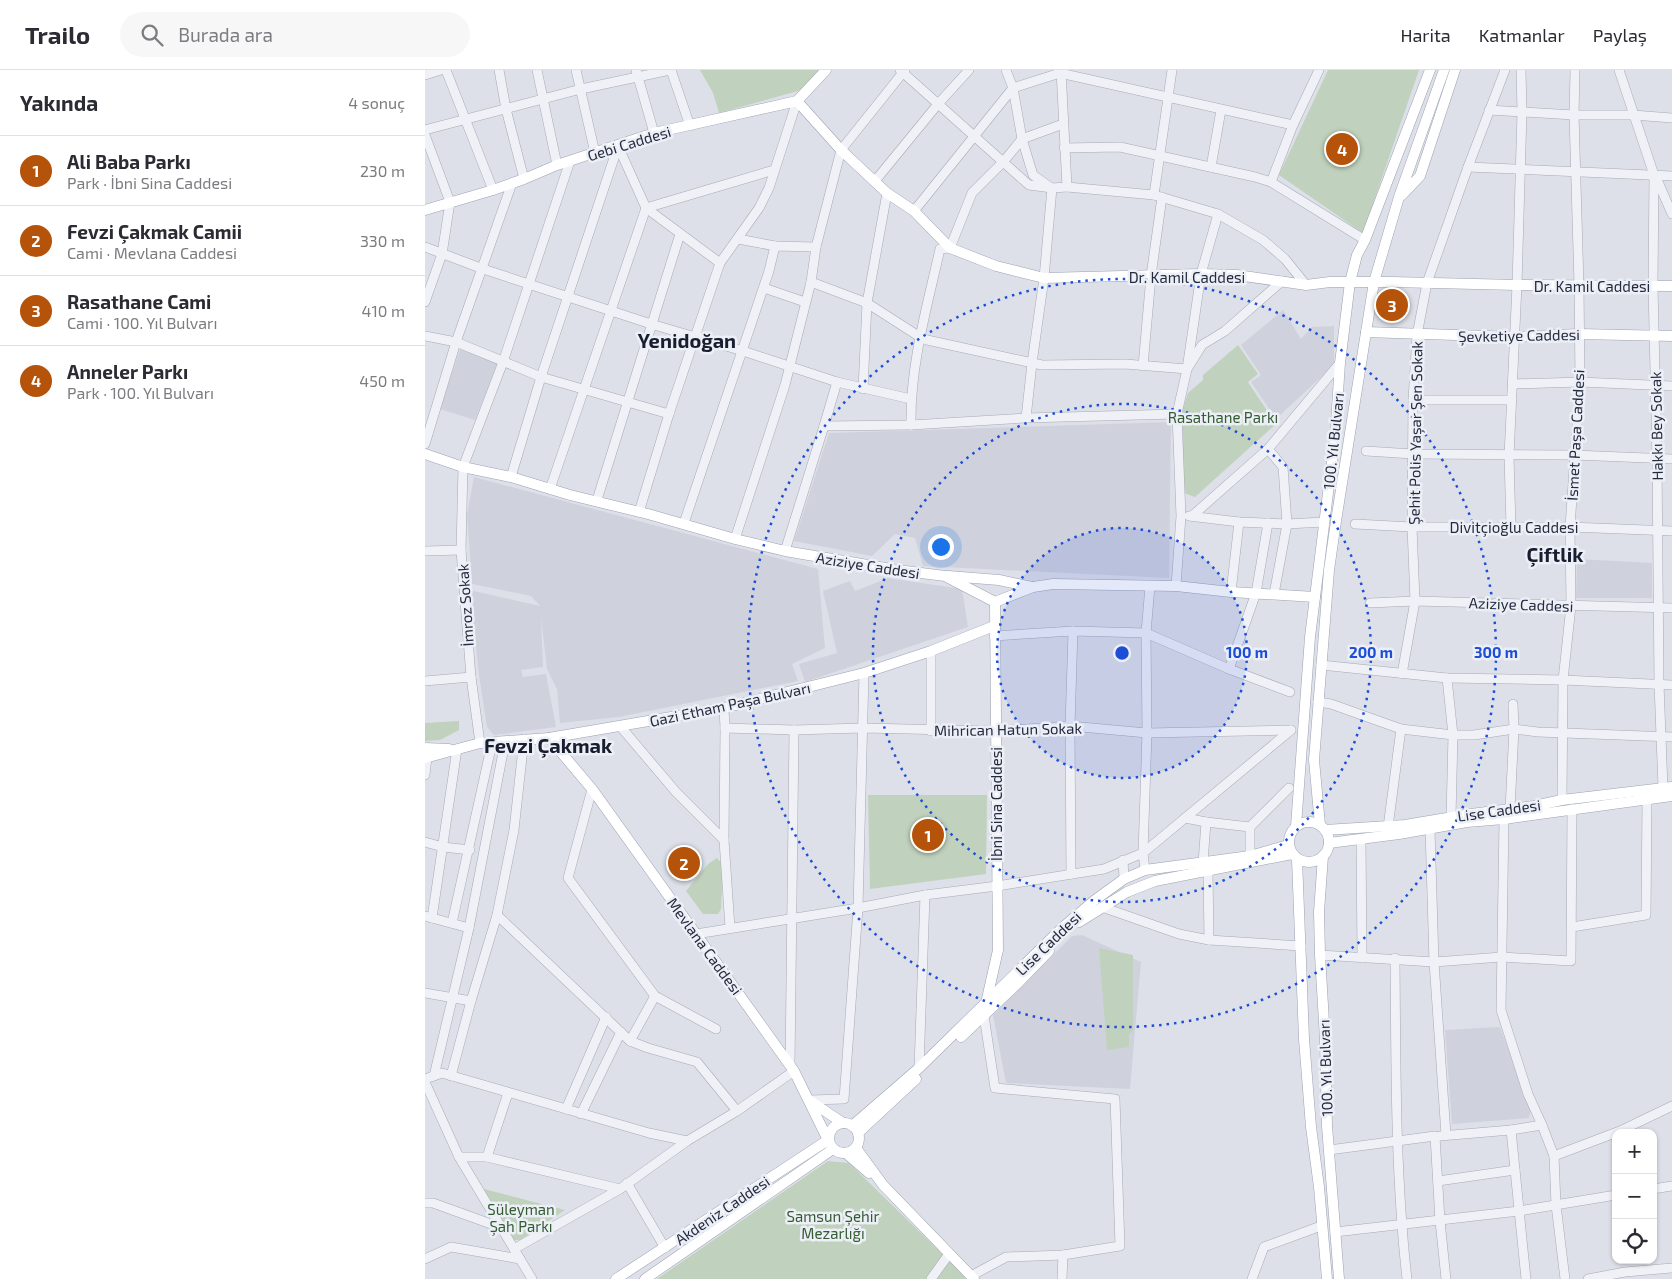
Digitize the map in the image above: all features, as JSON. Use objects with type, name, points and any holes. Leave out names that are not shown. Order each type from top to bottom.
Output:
[{"type":"main road","points":[[797,101],[826,70]]},
{"type":"main road","name":"100. Yıl Bulvarı","points":[[1296,826],[1311,637],[1335,436],[1340,363],[1350,282],[1357,255],[1365,240],[1430,70]]},
{"type":"main road","name":"100. Yıl Bulvarı","points":[[1323,827],[1314,760],[1335,522],[1374,282],[1399,197],[1444,70]]},
{"type":"main road","points":[[1399,197],[1420,176],[1455,70]]},
{"type":"main road","name":"Gebi Caddesi","points":[[425,210],[493,190],[557,165],[654,133],[797,101]]},
{"type":"main road","name":"Dr. Kamil Caddesi","points":[[797,101],[841,150],[887,193],[913,211],[950,248],[996,266],[1044,278],[1201,274],[1237,275],[1306,285],[1374,282],[1672,286]]},
{"type":"main road","name":"Şevketiye Caddesi","points":[[1366,332],[1515,337],[1579,334],[1672,336]]},
{"type":"main road","name":"Aziziye Caddesi","points":[[425,454],[463,467],[511,477],[785,551],[945,576],[995,602]]},
{"type":"main road","points":[[945,576],[999,580],[1033,587]]},
{"type":"main road","points":[[995,602],[1033,587],[1053,584],[1176,586],[1231,592],[1315,597]]},
{"type":"main road","name":"İbni Sina Caddesi","points":[[986,1004],[998,950],[995,602]]},
{"type":"main road","name":"Gazi Etham Paşa Bulvarı","points":[[426,755],[480,743],[549,738],[724,708],[864,673],[931,651],[994,626]]},
{"type":"main road","name":"Mevlana Caddesi","points":[[549,738],[593,789],[792,1068],[810,1100],[830,1144]]},
{"type":"main road","name":"Lise Caddesi","points":[[1323,827],[1388,827],[1534,806],[1561,800],[1667,788]]},
{"type":"main road","name":"Lise Caddesi","points":[[1329,843],[1467,822],[1503,819],[1672,796]]},
{"type":"main road","points":[[1307,821],[1323,827],[1329,843],[1328,849],[1323,856],[1307,863],[1292,853],[1291,832],[1296,826],[1307,821]]},
{"type":"main road","name":"100. Yıl Bulvarı","points":[[1292,853],[1301,946],[1305,1049],[1327,1279]]},
{"type":"main road","name":"Lise Caddesi","points":[[851,1127],[919,1068],[1062,928],[1095,900],[1124,879],[1145,870],[1205,867],[1292,853]]},
{"type":"main road","name":"Lise Caddesi","points":[[851,1127],[984,1016],[1063,935],[1085,917],[1127,892],[1155,881],[1250,856],[1292,853]]},
{"type":"main road","name":"100. Yıl Bulvarı","points":[[1323,856],[1319,912],[1320,955],[1329,1150],[1339,1279]]},
{"type":"main road","points":[[810,1100],[851,1127],[859,1138],[851,1151],[842,1154],[830,1144],[829,1135],[834,1126],[851,1127]]},
{"type":"main road","name":"Akdeniz Caddesi","points":[[616,1279],[830,1144]]},
{"type":"main road","name":"Akdeniz Caddesi","points":[[645,1279],[830,1144]]},
{"type":"main road","points":[[851,1151],[973,1278]]},
{"type":"street","points":[[425,75],[441,70]]},
{"type":"street","points":[[446,70],[493,190]]},
{"type":"street","points":[[499,70],[506,109],[524,179]]},
{"type":"street","points":[[537,70],[557,165]]},
{"type":"street","points":[[576,70],[595,153]]},
{"type":"street","points":[[425,130],[543,100],[637,73],[671,70],[690,126]]},
{"type":"street","points":[[875,181],[938,104],[969,70]]},
{"type":"street","points":[[1006,70],[1013,88],[1022,139],[1033,175],[1053,188]]},
{"type":"street","points":[[1143,366],[1160,155],[1172,70]]},
{"type":"street","points":[[1271,182],[1293,125],[1319,70]]},
{"type":"street","name":"Şehit Polis Yaşar Şen Sokak","points":[[1402,674],[1415,601],[1412,526],[1413,400],[1417,335],[1427,283],[1505,70]]},
{"type":"street","points":[[1511,528],[1509,456],[1517,285],[1521,70]]},
{"type":"street","name":"İsmet Paşa Caddesi","points":[[1561,800],[1563,680],[1571,606],[1570,527],[1580,382],[1577,172],[1574,115],[1575,70]]},
{"type":"street","name":"Hakkı Bey Sokak","points":[[1619,70],[1655,174],[1653,286],[1660,738],[1667,788]]},
{"type":"street","points":[[735,539],[785,385],[811,282],[816,247],[841,150],[902,71],[1029,185],[1158,196],[1218,214],[1263,240],[1285,260],[1306,285]]},
{"type":"street","points":[[1060,72],[1067,187]]},
{"type":"street","points":[[913,211],[1013,88],[1060,72],[1293,125]]},
{"type":"street","points":[[637,73],[654,133]]},
{"type":"street","points":[[639,512],[669,414],[720,263],[759,208],[769,188],[797,101]]},
{"type":"street","points":[[1211,167],[1221,110]]},
{"type":"street","points":[[1489,110],[1672,118]]},
{"type":"street","points":[[911,425],[911,399],[920,337],[940,249],[950,248],[972,193],[1004,162],[1022,139],[1063,124]]},
{"type":"street","points":[[425,136],[450,202],[442,254],[425,302]]},
{"type":"street","points":[[618,146],[646,208],[720,263]]},
{"type":"street","points":[[511,477],[541,377],[618,146]]},
{"type":"street","points":[[1064,148],[1120,147],[1271,182],[1365,240]]},
{"type":"street","name":"İmroz Sokak","points":[[480,743],[471,677],[461,550],[463,467],[503,362],[570,161]]},
{"type":"street","points":[[1468,167],[1672,176]]},
{"type":"street","points":[[646,208],[774,170]]},
{"type":"street","points":[[1655,174],[1672,214]]},
{"type":"street","points":[[425,444],[456,342],[512,183]]},
{"type":"street","points":[[1026,418],[1031,363],[1044,278],[1053,188]]},
{"type":"street","points":[[863,390],[867,303],[887,193]]},
{"type":"street","points":[[550,489],[646,208]]},
{"type":"street","points":[[1176,586],[1181,516],[1177,414],[1187,369],[1201,274],[1218,214]]},
{"type":"street","points":[[597,500],[680,234]]},
{"type":"street","points":[[738,239],[775,246],[816,247]]},
{"type":"street","points":[[425,246],[483,269],[651,324],[743,351],[863,390],[911,399]]},
{"type":"street","points":[[684,523],[764,288],[775,246]]},
{"type":"street","points":[[1187,369],[1202,345],[1225,331],[1282,281]]},
{"type":"street","points":[[811,282],[867,303],[920,337],[1031,363],[1042,365],[1125,364],[1187,369]]},
{"type":"street","points":[[764,288],[805,302]]},
{"type":"street","points":[[425,336],[456,342],[541,377],[669,414]]},
{"type":"street","points":[[1192,516],[1267,449],[1340,363]]},
{"type":"street","points":[[785,551],[837,382]]},
{"type":"street","points":[[1513,384],[1580,382],[1672,386]]},
{"type":"street","points":[[1413,400],[1512,400]]},
{"type":"street","points":[[824,426],[911,425],[1026,418],[1177,414]]},
{"type":"street","points":[[1267,449],[1283,466],[1287,524],[1274,594]]},
{"type":"street","points":[[1366,451],[1413,454],[1574,455],[1672,459]]},
{"type":"street","points":[[1181,516],[1239,522],[1287,524],[1324,522]]},
{"type":"street","points":[[1231,592],[1239,522]]},
{"type":"street","points":[[1229,669],[1257,594],[1268,523]]},
{"type":"street","name":"Divitçioğlu Caddesi","points":[[1355,524],[1511,528],[1570,527],[1672,531]]},
{"type":"street","points":[[425,551],[461,550]]},
{"type":"street","points":[[1145,870],[1143,853],[1147,733],[1146,633],[1150,586]]},
{"type":"street","name":"Aziziye Caddesi","points":[[1370,602],[1415,601],[1672,608]]},
{"type":"street","points":[[1071,874],[1070,726],[1073,631]]},
{"type":"street","points":[[995,636],[1073,631],[1146,633],[1229,669],[1290,692]]},
{"type":"street","points":[[931,651],[931,731]]},
{"type":"street","points":[[1321,666],[1447,678],[1563,680],[1672,685]]},
{"type":"street","points":[[810,1100],[844,1099],[858,908],[864,673]]},
{"type":"street","points":[[425,681],[471,677]]},
{"type":"street","points":[[1447,678],[1453,735],[1451,817]]},
{"type":"street","points":[[1318,702],[1331,704],[1401,729],[1453,735],[1473,735],[1514,729],[1538,732],[1672,737]]},
{"type":"street","points":[[1513,704],[1514,729],[1510,809],[1503,819],[1501,1010],[1528,1094],[1554,1156],[1556,1205],[1565,1279]]},
{"type":"street","points":[[724,708],[724,840],[730,928]]},
{"type":"street","points":[[620,726],[676,792],[724,840]]},
{"type":"street","name":"Mihrican Hatun Sokak","points":[[725,728],[794,730],[863,728],[996,731],[1070,726],[1147,733],[1291,730],[1185,818]]},
{"type":"street","points":[[1388,827],[1401,729]]},
{"type":"street","points":[[514,1249],[623,1186],[687,1141],[737,1111],[792,1068],[791,919],[794,730]]},
{"type":"street","points":[[451,1076],[471,1000],[497,915],[513,830],[524,739]]},
{"type":"street","points":[[505,742],[469,928],[453,997],[428,1079],[459,1157],[532,1279]]},
{"type":"street","points":[[452,924],[492,743]]},
{"type":"street","points":[[457,749],[443,847],[428,917],[469,928]]},
{"type":"street","points":[[425,775],[426,755]]},
{"type":"street","points":[[1250,856],[1250,827],[1289,788]]},
{"type":"street","points":[[593,789],[568,878],[655,996],[716,1029]]},
{"type":"street","points":[[1572,926],[1646,914],[1647,799]]},
{"type":"street","points":[[1320,955],[1395,958],[1434,962],[1503,957],[1571,962],[1572,809]]},
{"type":"street","points":[[696,934],[858,908],[925,895],[1104,869],[1143,853],[1185,818],[1250,827]]},
{"type":"street","points":[[1206,822],[1205,867],[1209,940]]},
{"type":"street","points":[[1430,829],[1434,962],[1446,1135]]},
{"type":"street","points":[[1361,839],[1362,958]]},
{"type":"street","points":[[425,842],[443,847],[469,850]]},
{"type":"street","points":[[1123,860],[1124,879]]},
{"type":"street","points":[[919,1068],[925,895]]},
{"type":"street","points":[[1102,907],[1179,934],[1209,940],[1301,946]]},
{"type":"street","points":[[497,915],[631,1041],[647,1048],[697,1062],[737,1111]]},
{"type":"street","points":[[1395,958],[1397,1140],[1401,1224],[1407,1279]]},
{"type":"street","points":[[425,993],[471,1000]]},
{"type":"street","points":[[631,1041],[655,996]]},
{"type":"street","points":[[973,1278],[1006,1258],[1063,1255],[1120,1246],[1115,1099],[995,1088],[984,1016]]},
{"type":"street","points":[[566,1109],[606,1017]]},
{"type":"street","points":[[581,1114],[621,1032]]},
{"type":"street","points":[[428,1079],[442,1073],[649,1133],[687,1141]]},
{"type":"street","points":[[487,1157],[509,1093]]},
{"type":"street","points":[[1554,1156],[1620,1131],[1672,1106]]},
{"type":"street","points":[[1329,1150],[1397,1140],[1511,1130],[1542,1124]]},
{"type":"street","points":[[1511,1130],[1526,1279]]},
{"type":"street","points":[[1435,1136],[1440,1221],[1446,1279]]},
{"type":"street","points":[[459,1157],[487,1157],[623,1186],[665,1248]]},
{"type":"street","points":[[1438,1181],[1515,1170]]},
{"type":"street","points":[[1657,1188],[1672,1186]]},
{"type":"street","points":[[1335,1232],[1519,1211],[1612,1196]]},
{"type":"street","points":[[425,1203],[433,1203],[502,1228]]},
{"type":"street","points":[[1252,1279],[1264,1247],[1321,1226]]},
{"type":"street","points":[[425,1259],[451,1247],[520,1259]]},
{"type":"street","points":[[931,1279],[949,1254]]},
{"type":"street","points":[[1062,1279],[1063,1255]]},
{"type":"street","points":[[1588,1279],[1672,1268]]},
{"type":"shaded area","points":[[1283,310],[1301,339],[1312,327],[1334,326],[1334,365],[1276,419],[1251,382],[1261,375],[1241,345]]},
{"type":"shaded area","points":[[460,349],[498,362],[475,420],[440,409]]},
{"type":"shaded area","points":[[1171,422],[1169,578],[923,566],[915,538],[895,534],[872,556],[794,541],[829,433]]},
{"type":"shaded area","points":[[474,477],[818,569],[825,648],[792,664],[798,681],[619,717],[560,723],[557,689],[547,669],[541,617],[543,667],[521,670],[523,677],[546,674],[556,727],[494,735],[487,727],[479,675],[470,590],[540,606],[531,596],[472,584],[467,514]]},
{"type":"shaded area","points":[[1577,559],[1652,563],[1652,598],[1576,598]]},
{"type":"shaded area","points":[[888,578],[962,589],[968,627],[805,682],[799,664],[837,653],[823,591],[850,581],[855,591]]},
{"type":"shaded area","points":[[1082,935],[1141,962],[1130,1089],[1006,1083],[993,1015],[1072,936]]},
{"type":"shaded area","points":[[1500,1027],[1531,1109],[1529,1118],[1452,1124],[1445,1030]]},
{"type":"green space","points":[[700,70],[820,70],[811,81],[798,91],[719,113],[713,93]]},
{"type":"green space","points":[[1328,70],[1419,70],[1363,233],[1279,175]]},
{"type":"green space","name":"Rasathane Parkı","points":[[1238,345],[1258,374],[1248,382],[1276,424],[1195,497],[1184,493],[1182,412],[1188,393],[1203,380],[1203,375]]},
{"type":"green space","points":[[459,721],[459,730],[440,740],[425,741],[425,723]]},
{"type":"green space","points":[[868,795],[987,795],[986,874],[870,889]]},
{"type":"green space","points":[[717,858],[723,865],[721,909],[718,914],[703,914],[686,891],[708,864]]},
{"type":"green space","points":[[1099,948],[1133,955],[1133,1030],[1129,1035],[1129,1047],[1107,1050]]},
{"type":"green space","name":"Samsun Şehir Mezarlığı","points":[[828,1161],[849,1163],[968,1279],[657,1279]]},
{"type":"green space","name":"Süleyman Şah Parkı","points":[[484,1189],[565,1210],[520,1240],[513,1240]]},
{"type":"place","name":"Anneler Parkı","points":[[1342,149]]},
{"type":"place","name":"Rasathane Cami","points":[[1392,305]]},
{"type":"place","name":"Ali Baba Parkı","points":[[928,835]]},
{"type":"place","name":"Fevzi Çakmak Camii","points":[[684,863]]},
{"type":"district","name":"Yenidoğan","points":[[687,340]]},
{"type":"district","name":"Çiftlik","points":[[1555,554]]},
{"type":"district","name":"Fevzi Çakmak","points":[[548,745]]}]
